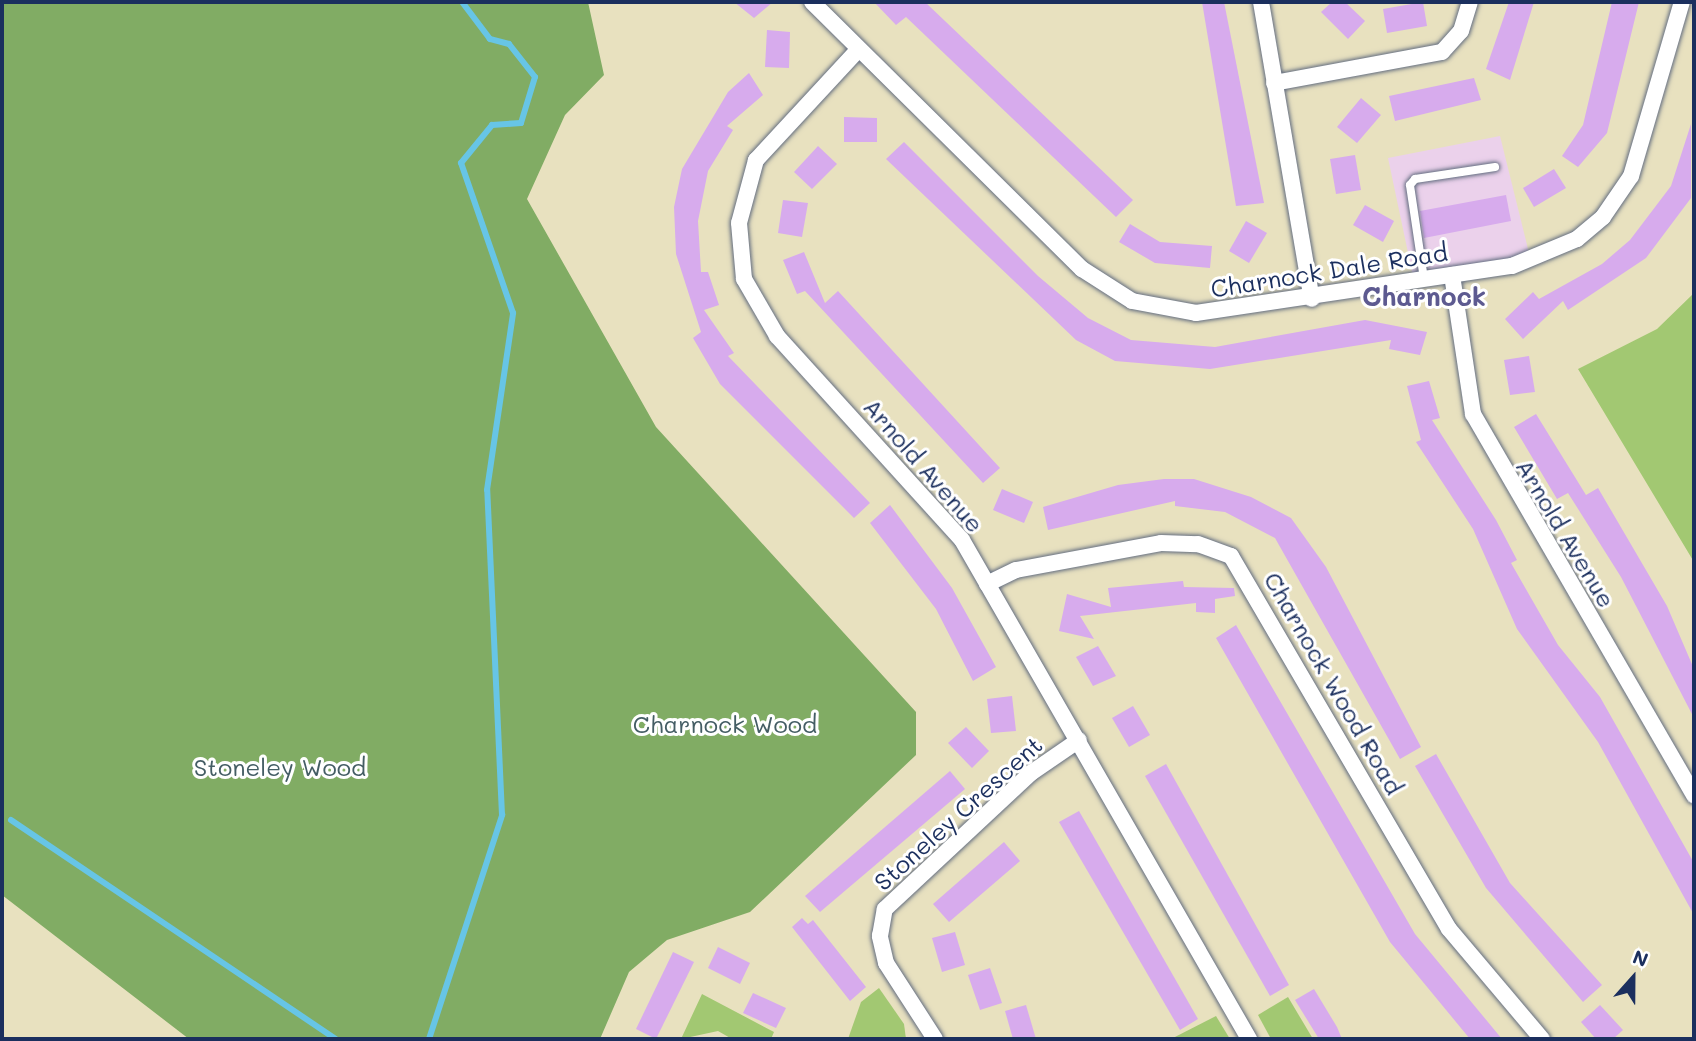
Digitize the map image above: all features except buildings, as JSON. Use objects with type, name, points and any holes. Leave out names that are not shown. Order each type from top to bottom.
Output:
[{"type":"street","name":"Charnock Dale Road","points":[[812,2],[857,51],[1107,289],[1158,309],[1196,313],[1312,299],[1531,261],[1604,217],[1631,176],[1682,2]]},
{"type":"street","points":[[1261,2],[1312,299]]},
{"type":"street","points":[[1275,83],[1442,52],[1458,38],[1470,2]]},
{"type":"street","name":"Arnold Avenue","points":[[857,51],[756,160],[738,254],[758,308],[777,336],[941,512],[1079,740],[1249,1039]]},
{"type":"street","name":"Arnold Avenue","points":[[1451,275],[1473,414],[1694,796]]},
{"type":"street","name":"Charnock Wood Road","points":[[986,584],[1016,570],[1161,543],[1198,544],[1231,556],[1448,929],[1542,1039]]},
{"type":"street","name":"Stoneley Crescent","points":[[935,1039],[886,963],[880,936],[885,909],[1031,774],[1079,740]]},
{"type":"lane","points":[[1424,279],[1410,185],[1415,179],[1495,167]]},
{"type":"shaded area","points":[[1500,136],[1531,261],[1414,281],[1388,158]]},
{"type":"green space","points":[[2,2],[588,2],[604,75],[565,115],[527,199],[656,427],[916,712],[916,755],[750,912],[667,940],[629,972],[600,1039],[189,1039],[2,895]]},
{"type":"green space","points":[[1694,293],[1694,562],[1578,369],[1657,329]]},
{"type":"green space","points":[[879,988],[904,1024],[906,1039],[848,1039],[861,1002]]},
{"type":"green space","points":[[702,994],[774,1032],[771,1039],[732,1039],[718,1031],[681,1039]]},
{"type":"green space","points":[[1288,997],[1313,1039],[1271,1039],[1258,1015]]},
{"type":"green space","points":[[1216,1016],[1230,1039],[1171,1039]]},
{"type":"waterway","points":[[429,1039],[502,815],[487,490],[513,313],[461,163],[492,125],[521,123],[535,77],[509,44],[490,39],[462,2]]},
{"type":"waterway","points":[[11,820],[336,1039]]},
{"type":"district","name":"Charnock","points":[[1424,297]]},
{"type":"park label","name":"Charnock Wood","points":[[725,724]]},
{"type":"park label","name":"Stoneley Wood","points":[[280,767]]}]
